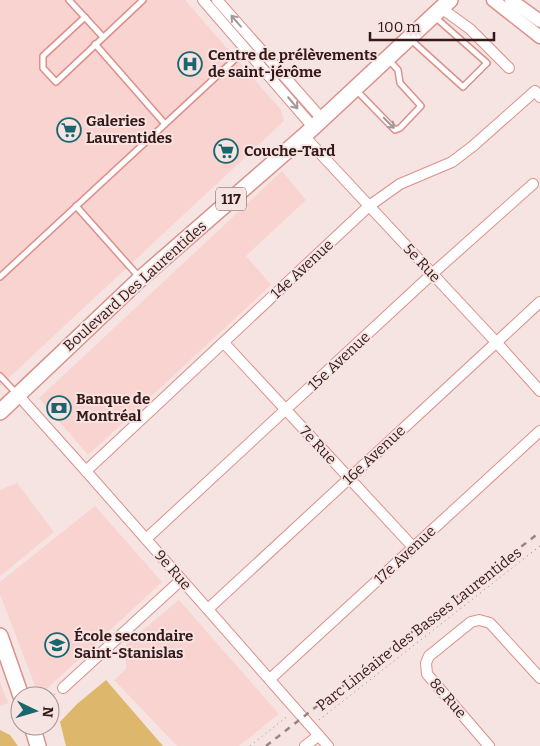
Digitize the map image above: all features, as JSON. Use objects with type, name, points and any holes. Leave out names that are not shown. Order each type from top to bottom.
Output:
[{"type":"main road","name":"Boulevard Des Laurentides","points":[[0,412],[140,278],[313,127],[441,8]]},
{"type":"main road","points":[[1,644],[17,686]]},
{"type":"street","name":"5e Rue","points":[[203,0],[250,45]]},
{"type":"street","name":"5e Rue","points":[[217,0],[313,127],[369,206],[540,391]]},
{"type":"street","points":[[492,0],[540,37]]},
{"type":"street","points":[[511,0],[540,21]]},
{"type":"street","points":[[441,8],[470,29],[509,68]]},
{"type":"street","name":"14e Avenue","points":[[86,471],[369,206],[400,184],[452,162],[537,94]]},
{"type":"street","name":"15e Avenue","points":[[146,539],[432,274],[534,184]]},
{"type":"street","name":"16e Avenue","points":[[208,609],[540,302]]},
{"type":"street","name":"7e Rue","points":[[224,343],[413,546]]},
{"type":"street","name":"9e Rue","points":[[18,395],[328,746]]},
{"type":"street","name":"17e Avenue","points":[[270,679],[540,431]]},
{"type":"street","points":[[64,688],[181,580]]},
{"type":"street","name":"8e Rue","points":[[489,746],[428,674],[426,663],[429,656],[470,622],[479,620],[490,623],[540,678]]},
{"type":"street","points":[[305,746],[318,736]]},
{"type":"lane","points":[[69,0],[103,37]]},
{"type":"lane","points":[[85,17],[43,56],[43,68],[56,82],[143,0]]},
{"type":"lane","points":[[409,39],[463,87],[487,63],[441,8]]},
{"type":"lane","points":[[95,44],[165,124]]},
{"type":"lane","points":[[0,277],[250,45]]},
{"type":"lane","points":[[355,89],[395,130],[400,128],[421,106],[400,83],[398,70],[387,58]]},
{"type":"lane","points":[[76,206],[140,278]]},
{"type":"lane","points":[[0,376],[18,395]]},
{"type":"path","name":"Parc Linéaire des Basses Laurentides","points":[[311,727],[540,546]]},
{"type":"path","name":"Parc Linéaire des Basses Laurentides","points":[[250,746],[296,709]]},
{"type":"shaded area","points":[[0,0],[185,0],[281,110],[284,121],[0,386]]},
{"type":"shaded area","points":[[282,171],[306,200],[246,256],[271,285],[88,455],[39,398]]},
{"type":"shaded area","points":[[17,483],[54,532],[0,576],[0,490]]},
{"type":"shaded area","name":"École secondaire Saint-Stanislas","points":[[95,506],[162,582],[50,686],[35,686],[0,594],[0,582]]},
{"type":"shaded area","points":[[179,600],[279,714],[239,746],[177,746],[114,680],[126,669],[126,644]]},
{"type":"shaded area","points":[[106,680],[163,746],[66,746],[60,722],[77,704]]},
{"type":"shaded area","points":[[0,682],[8,703],[0,706]]},
{"type":"shaded area","points":[[0,730],[10,735],[18,746],[0,746]]},
{"type":"railway","points":[[266,746],[540,532]]},
{"type":"place","name":"Centre de prélèvements de saint-jérôme","points":[[190,64]]},
{"type":"place","name":"Galeries Laurentides","points":[[69,130]]},
{"type":"place","name":"Couche-Tard","points":[[226,151]]},
{"type":"place","name":"Banque de Montréal","points":[[59,408]]},
{"type":"place","name":"École secondaire Saint-Stanislas","points":[[57,645]]}]
